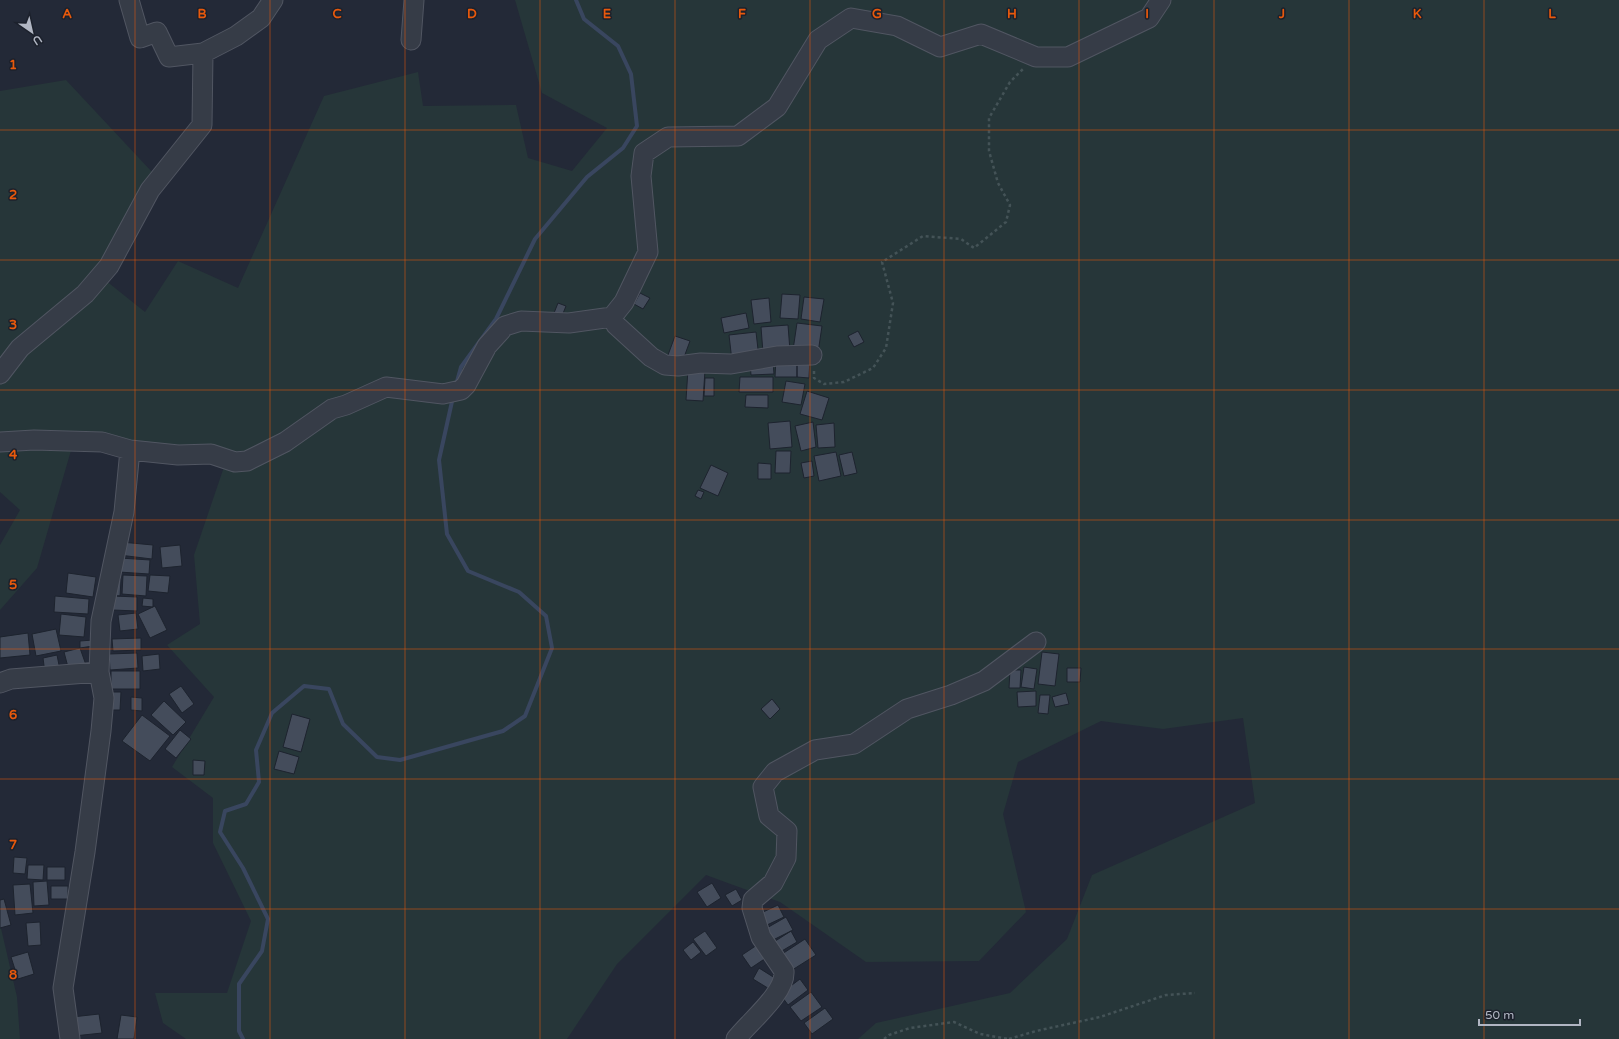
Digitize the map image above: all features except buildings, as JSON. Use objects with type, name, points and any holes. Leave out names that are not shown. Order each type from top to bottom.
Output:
[{"type":"street","points":[[129,0],[140,38],[157,32],[168,57],[203,53],[236,36],[261,18],[273,0]]},
{"type":"street","points":[[411,40],[414,0]]},
{"type":"street","points":[[0,442],[34,440],[102,442],[130,450],[178,455],[211,454],[235,462],[247,461],[285,442],[332,409],[346,405],[386,387],[452,392],[466,385],[487,346],[506,326],[521,321],[569,323],[612,317],[624,302],[648,252],[641,176],[644,153],[668,137],[738,136],[778,107],[818,40],[851,18],[897,26],[940,47],[981,34],[1036,57],[1068,57],[1149,18],[1161,0]]},
{"type":"street","points":[[0,374],[20,348],[85,294],[109,266],[150,190],[202,125],[203,53]]},
{"type":"street","points":[[612,317],[616,325],[651,357],[665,365],[678,366],[701,363],[731,364],[777,356],[812,355]]},
{"type":"street","points":[[70,1039],[62,988],[84,852],[101,731],[104,698],[99,672],[101,621],[124,512],[130,450]]},
{"type":"street","points":[[736,1039],[772,1000],[785,978],[784,971],[761,937],[752,908],[753,900],[773,883],[786,858],[786,831],[770,816],[763,787],[775,772],[814,750],[854,744],[907,709],[951,695],[984,681],[1036,642]]},
{"type":"street","points":[[0,683],[11,679],[99,672]]},
{"type":"path","points":[[812,355],[814,378],[824,384],[844,382],[873,368],[886,348],[893,303],[882,262],[923,236],[961,239],[974,248],[1006,222],[1010,205],[998,183],[989,151],[989,118],[1010,82],[1036,57]]},
{"type":"path","points":[[884,1039],[889,1035],[910,1028],[954,1022],[980,1034],[1009,1039],[1036,1031],[1100,1017],[1166,994],[1195,993]]},
{"type":"shaded area","points":[[515,0],[1619,0],[1619,1039],[858,1039],[876,1023],[1010,993],[1067,939],[1092,875],[1255,803],[1243,718],[1163,729],[1101,721],[1018,762],[1003,814],[1026,912],[979,961],[866,962],[780,902],[706,875],[617,964],[567,1039],[186,1039],[163,1023],[155,993],[227,993],[251,921],[213,843],[213,798],[172,767],[214,697],[167,645],[200,624],[194,555],[226,461],[72,447],[37,568],[0,610],[0,545],[20,510],[0,492],[0,91],[66,80],[152,172],[105,280],[145,312],[178,261],[238,288],[324,96],[418,72],[423,106],[516,105],[528,158],[572,171],[607,128],[542,93]]},
{"type":"shaded area","points":[[0,924],[17,997],[20,1039],[0,1039]]},
{"type":"waterway","points":[[456,385],[461,367],[496,319],[535,239],[587,177],[623,148],[637,126],[631,74],[618,46],[584,19],[576,0]]},
{"type":"waterway","points":[[243,1039],[239,1031],[239,984],[262,951],[268,919],[243,868],[220,832],[225,811],[246,804],[259,782],[256,750],[272,713],[304,686],[329,689],[343,724],[377,757],[400,760],[503,731],[525,716],[552,648],[546,616],[519,592],[468,571],[447,534],[439,460],[453,397]]}]
